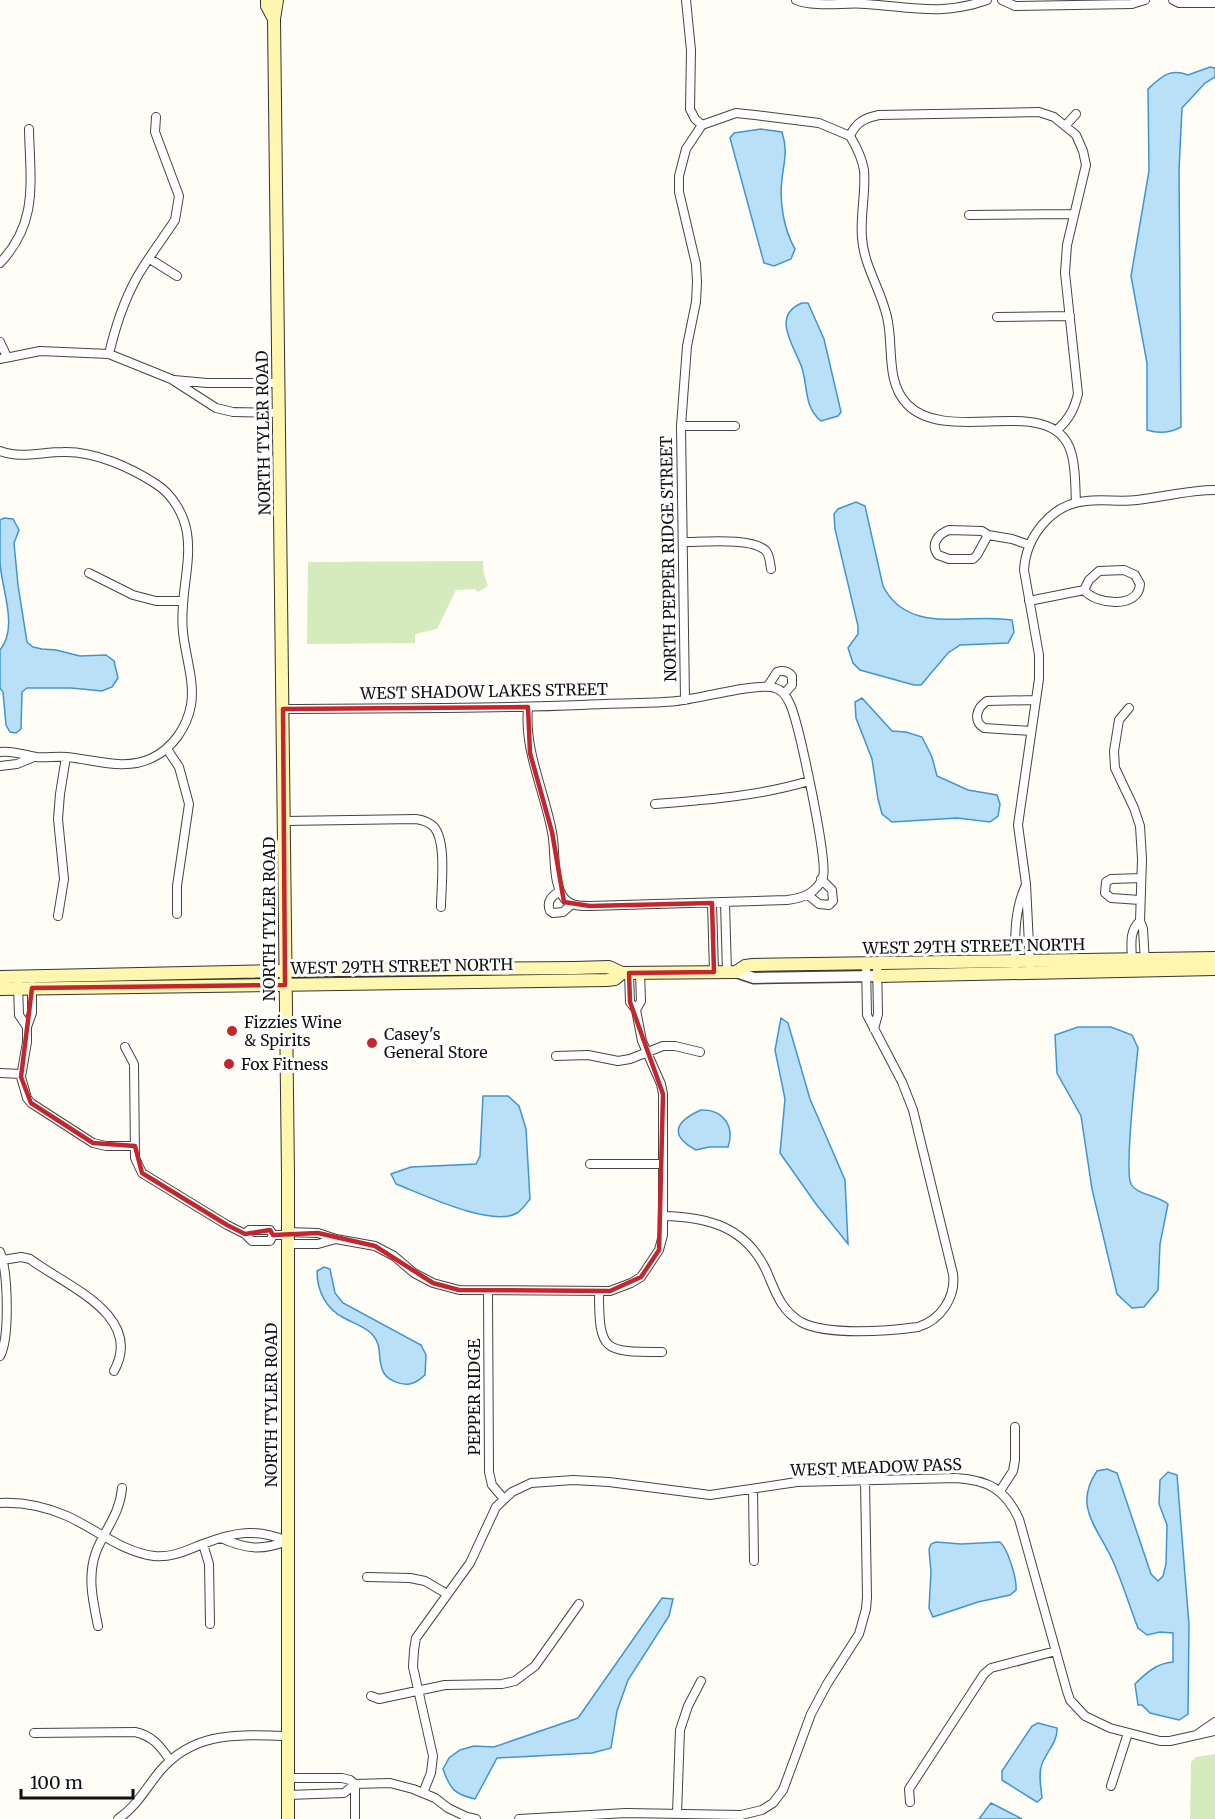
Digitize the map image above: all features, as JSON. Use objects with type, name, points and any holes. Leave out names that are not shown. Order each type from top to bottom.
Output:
[{"type":"main road","name":"NORTH TYLER ROAD","points":[[267,0],[267,6],[274,19]]},
{"type":"main road","name":"NORTH TYLER ROAD","points":[[277,0],[274,19],[276,304],[285,821],[288,1237],[288,1819]]},
{"type":"main road","name":"WEST 29TH STREET NORTH","points":[[1139,965],[1215,958]]},
{"type":"main road","name":"WEST 29TH STREET NORTH","points":[[32,982],[285,985],[609,967],[630,973],[732,972],[753,965],[872,970],[1139,965],[1215,969]]},
{"type":"main road","name":"WEST 29TH STREET NORTH","points":[[0,989],[18,983],[32,982],[285,971],[442,976]]},
{"type":"main road","name":"WEST 29TH STREET NORTH","points":[[0,977],[18,983]]},
{"type":"street","points":[[686,0],[691,50],[690,109],[694,119],[702,125],[736,114],[819,123],[850,136],[857,147],[864,170],[862,242],[888,319],[896,387],[906,403],[928,419],[946,422],[1031,422],[1057,430],[1072,454],[1076,502]]},
{"type":"street","points":[[796,0],[808,3],[866,3],[921,10],[955,9],[987,0]]},
{"type":"street","points":[[1002,0],[1015,6],[1132,4],[1146,0]]},
{"type":"street","points":[[1173,0],[1179,3],[1215,3]]},
{"type":"street","points":[[850,136],[855,126],[867,118],[897,114],[1039,112],[1054,117],[1076,135],[1086,165],[1067,245],[1065,273],[1078,394],[1074,408],[1057,430]]},
{"type":"street","points":[[1066,125],[1076,114]]},
{"type":"street","points":[[109,354],[118,318],[125,302],[137,277],[175,220],[178,210],[179,196],[155,132],[156,117]]},
{"type":"street","name":"NORTH PEPPER RIDGE STREET","points":[[702,125],[686,149],[679,176],[679,192],[698,282],[687,346],[681,426],[685,700],[768,686]]},
{"type":"street","points":[[0,262],[11,251],[22,232],[28,212],[30,196],[29,129]]},
{"type":"street","points":[[969,215],[1074,214]]},
{"type":"street","points":[[150,259],[177,276]]},
{"type":"street","points":[[997,318],[1070,316]]},
{"type":"street","points":[[0,342],[3,358],[40,351],[109,354],[171,379],[216,408],[233,412],[279,413]]},
{"type":"street","points":[[171,379],[207,383],[279,383]]},
{"type":"street","points":[[681,426],[735,426]]},
{"type":"street","points":[[0,452],[30,456],[63,452],[87,453],[106,459],[157,484],[171,496],[181,512],[187,532],[182,631],[192,692],[187,719],[178,736],[167,748],[152,758],[134,764],[114,764],[66,757],[34,757],[8,751],[0,752]]},
{"type":"street","points":[[1030,966],[1026,884],[1018,825],[1039,679],[1039,655],[1024,570],[1029,545],[1035,533],[1045,522],[1059,510],[1076,502],[1138,500],[1185,491],[1215,490]]},
{"type":"street","points":[[988,535],[973,559],[949,559],[936,552],[935,539],[941,532],[949,530],[982,531],[988,535],[1012,538],[1029,545]]},
{"type":"street","points":[[684,542],[744,542],[758,546],[766,551],[771,570]]},
{"type":"street","points":[[1099,571],[1129,572],[1135,575],[1140,584],[1137,595],[1125,601],[1100,600],[1088,595],[1084,590],[1089,579],[1099,571]]},
{"type":"street","points":[[89,573],[133,595],[156,601],[182,602]]},
{"type":"street","points":[[1029,601],[1084,590]]},
{"type":"street","points":[[528,707],[530,753],[552,832],[557,882],[566,900],[572,904],[590,906],[787,900],[808,895],[821,879],[824,869],[809,781],[791,705],[779,689],[768,686],[777,672],[785,671],[792,676],[792,685],[784,694]]},
{"type":"street","name":"WEST SHADOW LAKES STREET","points":[[283,709],[528,707],[685,700]]},
{"type":"street","points":[[1031,731],[984,728],[977,720],[977,712],[987,701],[1035,700]]},
{"type":"street","points":[[1129,708],[1119,720],[1114,751],[1115,768],[1140,826],[1140,921],[1143,929],[1139,965]]},
{"type":"street","points":[[167,748],[179,767],[189,804],[177,886],[177,914]]},
{"type":"street","points":[[0,766],[17,764],[34,757]]},
{"type":"street","points":[[58,916],[64,879],[59,811],[66,757]]},
{"type":"street","points":[[655,804],[752,794],[809,781]]},
{"type":"street","points":[[285,821],[416,819],[426,821],[434,827],[440,838],[441,907]]},
{"type":"street","points":[[1140,900],[1111,898],[1105,893],[1105,887],[1106,882],[1111,879],[1141,878]]},
{"type":"street","points":[[808,895],[819,904],[829,905],[833,901],[832,890],[821,879]]},
{"type":"street","points":[[1015,966],[1016,916],[1026,884]]},
{"type":"street","points":[[560,891],[550,898],[550,911],[563,912],[572,904]]},
{"type":"street","points":[[712,903],[714,972]]},
{"type":"street","points":[[725,903],[732,972]]},
{"type":"street","points":[[1139,965],[1133,927],[1140,921]]},
{"type":"street","points":[[872,970],[878,1000],[878,1014],[874,1029]]},
{"type":"street","points":[[663,1216],[692,1216],[731,1231],[755,1253],[765,1269],[775,1295],[785,1309],[799,1321],[814,1328],[832,1331],[918,1327],[926,1325],[938,1315],[948,1303],[954,1283],[953,1274],[913,1110],[902,1082],[867,1015],[872,970]]},
{"type":"street","points":[[125,1047],[134,1064],[135,1146],[138,1167],[142,1173],[227,1225],[245,1234],[249,1230],[270,1230],[273,1235],[288,1237],[318,1233],[336,1239],[375,1246],[433,1283],[459,1290],[610,1291],[641,1277],[659,1250],[663,1235],[661,1084],[645,1052],[636,1010],[630,1002],[630,973]]},
{"type":"street","points":[[32,982],[32,1013],[27,1027],[27,1042],[21,1074],[23,1088],[31,1103],[93,1143],[106,1146],[135,1146]]},
{"type":"street","points":[[18,983],[19,1015],[27,1027]]},
{"type":"street","points":[[867,1000],[878,1000]]},
{"type":"street","points":[[556,1056],[588,1055],[618,1060],[630,1059],[663,1046],[675,1046],[700,1052]]},
{"type":"street","points":[[0,1073],[21,1074]]},
{"type":"street","points":[[590,1164],[663,1164]]},
{"type":"street","points":[[0,1356],[6,1338],[5,1274],[2,1256],[21,1257],[30,1259],[103,1307],[115,1324],[119,1336],[120,1360],[114,1371]]},
{"type":"street","name":"PEPPER RIDGE","points":[[488,1291],[489,1472],[492,1485],[504,1498]]},
{"type":"street","points":[[599,1291],[599,1326],[606,1342],[614,1349],[625,1352],[662,1352]]},
{"type":"street","points":[[1015,1427],[1015,1460],[1012,1471],[1000,1491],[1014,1506],[1019,1519],[1067,1691],[1076,1708],[1097,1723],[1160,1741],[1180,1740],[1215,1731]]},
{"type":"street","name":"WEST MEADOW PASS","points":[[423,1794],[431,1773],[433,1756],[413,1667],[416,1638],[470,1563],[496,1507],[504,1498],[523,1485],[542,1481],[609,1482],[710,1495],[797,1482],[956,1478],[980,1482],[1000,1491]]},
{"type":"street","points":[[519,1819],[626,1813],[741,1815],[751,1814],[773,1803],[783,1790],[811,1714],[859,1634],[863,1622],[867,1597],[865,1480]]},
{"type":"street","points":[[98,1626],[91,1580],[96,1552],[121,1504],[122,1488]]},
{"type":"street","points":[[753,1489],[754,1561]]},
{"type":"street","points":[[0,1503],[24,1503],[67,1516],[104,1537],[138,1552],[155,1556],[185,1552],[240,1533],[269,1533],[287,1541]]},
{"type":"street","points":[[221,1538],[250,1548],[269,1548],[287,1541]]},
{"type":"street","points":[[203,1544],[209,1564],[210,1624]]},
{"type":"street","points":[[367,1577],[410,1578],[425,1581],[447,1594]]},
{"type":"street","points":[[370,1696],[379,1699],[446,1685],[502,1684],[515,1681],[535,1666],[579,1604]]},
{"type":"street","points":[[910,1802],[909,1789],[984,1674],[991,1668],[1056,1651]]},
{"type":"street","points":[[677,1814],[680,1730],[688,1706],[701,1681]]},
{"type":"street","points":[[1197,1735],[1215,1722]]},
{"type":"street","points":[[34,1733],[135,1732],[153,1738],[170,1760]]},
{"type":"street","points":[[1110,1786],[1128,1733]]},
{"type":"street","points":[[118,1819],[129,1816],[170,1760],[184,1750],[207,1739],[234,1736],[288,1736]]},
{"type":"street","points":[[288,1778],[342,1778],[355,1784],[390,1784],[435,1798],[448,1808],[476,1819]]},
{"type":"street","points":[[288,1795],[344,1793],[355,1784]]},
{"type":"street","points":[[355,1784],[355,1819]]},
{"type":"highlighted area","points":[[528,707],[530,753],[552,832],[564,902],[590,906],[712,903],[714,972],[629,973],[630,1002],[663,1094],[659,1250],[641,1277],[610,1291],[459,1290],[433,1283],[375,1246],[318,1233],[273,1235],[270,1230],[245,1234],[227,1225],[142,1173],[135,1146],[93,1143],[31,1103],[21,1077],[32,988],[285,985],[283,709]]},
{"type":"green space","points":[[483,561],[488,586],[478,592],[474,589],[456,590],[437,629],[415,634],[415,643],[307,644],[308,562]]},
{"type":"green space","points":[[1215,1754],[1215,1819],[1190,1819],[1191,1762],[1196,1757]]},
{"type":"water","points":[[1210,67],[1215,68],[1215,77],[1205,83],[1182,108],[1179,170],[1181,427],[1169,432],[1156,432],[1147,430],[1147,363],[1131,276],[1149,171],[1148,89],[1161,77],[1170,73],[1188,75]]},
{"type":"water","points":[[761,129],[782,132],[784,139],[782,206],[785,225],[795,249],[791,259],[774,266],[764,263],[730,138],[734,133]]},
{"type":"water","points":[[802,303],[808,303],[824,339],[841,412],[838,416],[821,421],[809,403],[802,368],[787,332],[788,316]]},
{"type":"water","points":[[856,502],[865,506],[883,586],[894,602],[908,612],[924,617],[1012,620],[1014,632],[1008,643],[960,645],[948,653],[921,685],[860,670],[853,663],[848,648],[858,634],[858,626],[835,529],[834,514],[838,509]]},
{"type":"water","points":[[13,519],[19,530],[14,543],[27,642],[33,647],[80,656],[106,655],[114,661],[118,678],[112,687],[102,691],[27,688],[22,692],[21,729],[16,733],[10,732],[6,725],[3,692],[0,688],[0,650],[5,641],[9,619],[0,562],[0,520]]},
{"type":"water","points":[[862,698],[892,731],[922,737],[932,757],[937,776],[968,790],[997,795],[1000,804],[998,816],[990,822],[957,818],[892,822],[882,814],[872,759],[856,718],[855,702]]},
{"type":"water","points":[[781,1018],[788,1023],[810,1099],[845,1180],[848,1244],[780,1153],[785,1099],[775,1050]]},
{"type":"water","points":[[1078,1027],[1111,1027],[1132,1035],[1138,1048],[1129,1176],[1134,1188],[1168,1204],[1160,1244],[1158,1290],[1144,1307],[1132,1308],[1117,1294],[1092,1189],[1081,1116],[1057,1073],[1055,1035]]},
{"type":"water","points":[[483,1096],[508,1096],[519,1106],[526,1129],[530,1199],[522,1209],[506,1216],[475,1213],[439,1202],[396,1184],[391,1174],[411,1167],[476,1164],[480,1156]]},
{"type":"water","points":[[701,1110],[715,1112],[725,1120],[730,1132],[728,1147],[696,1150],[681,1139],[679,1128],[681,1124],[692,1114]]},
{"type":"water","points":[[324,1267],[330,1269],[335,1293],[343,1303],[421,1345],[426,1355],[425,1375],[416,1382],[404,1384],[395,1382],[384,1373],[378,1343],[372,1334],[332,1310],[324,1299],[317,1271]]},
{"type":"water","points":[[1107,1469],[1117,1473],[1151,1574],[1158,1581],[1163,1576],[1166,1564],[1167,1525],[1159,1504],[1160,1480],[1168,1472],[1177,1475],[1189,1625],[1188,1714],[1179,1720],[1150,1713],[1142,1705],[1138,1705],[1135,1684],[1157,1666],[1173,1662],[1173,1633],[1160,1632],[1147,1635],[1138,1628],[1116,1567],[1094,1526],[1087,1506],[1087,1495],[1097,1471]]},
{"type":"water","points":[[936,1542],[961,1544],[1000,1542],[1011,1564],[1016,1590],[1010,1595],[978,1602],[933,1617],[929,1608],[931,1572],[929,1549],[931,1544]]},
{"type":"water","points":[[662,1598],[673,1599],[669,1616],[628,1680],[617,1711],[611,1748],[592,1753],[497,1758],[475,1799],[454,1790],[443,1769],[449,1758],[460,1750],[474,1746],[494,1747],[578,1718]]},
{"type":"water","points":[[1038,1723],[1057,1728],[1057,1733],[1041,1768],[1042,1798],[1037,1802],[1002,1780],[1002,1771],[1032,1726]]},
{"type":"water","points":[[991,1803],[1022,1819],[979,1819]]},
{"type":"place","name":"Fizzies Wine & Spirits","points":[[232,1031]]},
{"type":"place","name":"Casey's General Store","points":[[372,1043]]},
{"type":"place","name":"Fox Fitness","points":[[229,1064]]}]
